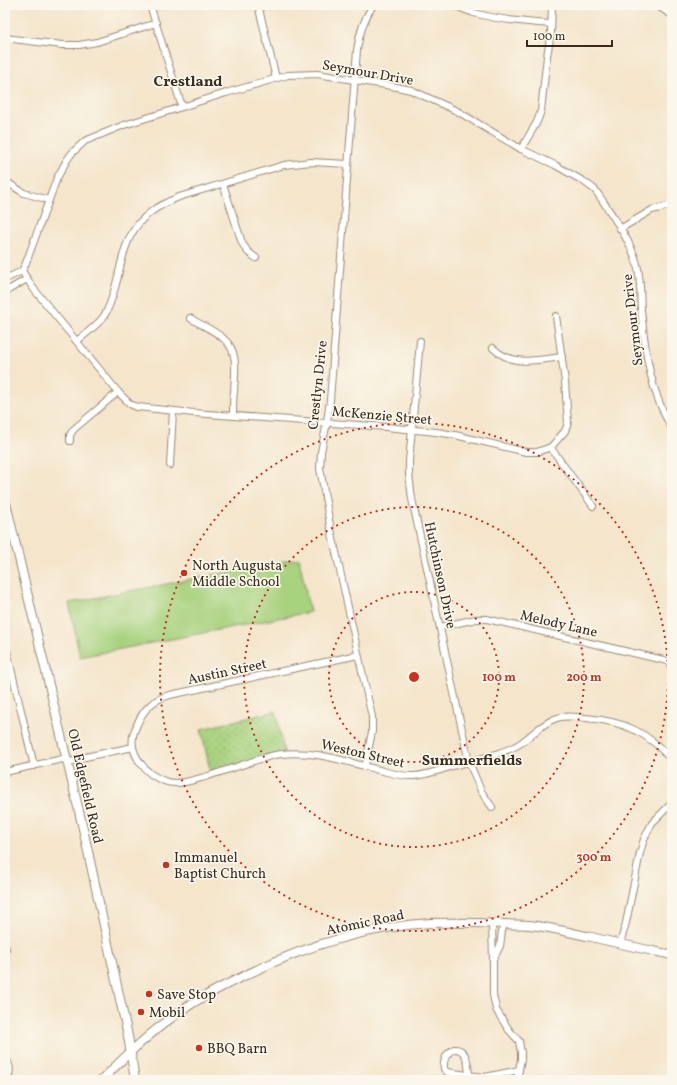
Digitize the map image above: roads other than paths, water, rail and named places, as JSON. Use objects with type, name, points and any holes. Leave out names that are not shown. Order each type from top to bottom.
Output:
[{"type":"main road","points":[[658,5],[672,14]]},
{"type":"main road","name":"Old Edgefield Road","points":[[5,499],[86,841],[128,1036],[135,1080]]},
{"type":"main road","name":"Atomic Road","points":[[102,1080],[130,1052],[179,1012],[206,995],[263,966],[298,951],[357,935],[396,927],[430,923],[492,923],[530,925],[672,954]]},
{"type":"street","points":[[150,5],[182,107]]},
{"type":"street","points":[[258,5],[276,78]]},
{"type":"street","name":"Crestlyn Drive","points":[[365,766],[373,725],[371,710],[330,525],[320,468],[321,452],[330,400],[352,96],[355,80],[358,42],[362,26],[373,5]]},
{"type":"street","points":[[454,5],[473,13],[489,17],[520,22],[551,24]]},
{"type":"street","points":[[521,149],[537,122],[541,111],[551,34],[552,5]]},
{"type":"street","points":[[5,38],[62,45],[80,45],[97,42],[156,23]]},
{"type":"street","name":"Seymour Drive","points":[[22,271],[61,170],[72,153],[85,141],[124,125],[276,78],[297,74],[317,74],[402,88],[420,94],[457,111],[521,149],[555,165],[589,185],[598,194],[632,250],[637,265],[640,280],[641,309],[646,348],[654,388],[662,410],[672,428]]},
{"type":"street","points":[[77,341],[96,325],[107,312],[130,236],[147,214],[164,203],[179,197],[252,174],[294,163],[311,162],[348,164]]},
{"type":"street","points":[[5,181],[24,193],[49,200]]},
{"type":"street","points":[[223,184],[242,243],[248,252],[256,258]]},
{"type":"street","points":[[620,229],[652,210],[672,205]]},
{"type":"street","points":[[5,279],[22,271],[27,279],[5,292]]},
{"type":"street","name":"McKenzie Street","points":[[27,279],[118,392],[130,404],[137,407],[412,429],[455,435],[526,452],[537,452],[551,448]]},
{"type":"street","points":[[556,316],[562,357],[568,423],[565,432],[551,448],[593,506]]},
{"type":"street","points":[[190,318],[224,339],[231,346],[235,360],[233,415]]},
{"type":"street","name":"Hutchinson Drive","points":[[420,341],[409,462],[412,500],[469,762],[481,791],[492,807]]},
{"type":"street","points":[[493,348],[507,357],[523,361],[562,357]]},
{"type":"street","points":[[70,441],[70,435],[74,429],[118,392]]},
{"type":"street","points":[[170,465],[173,411]]},
{"type":"street","name":"Melody Lane","points":[[440,627],[476,619],[487,619],[672,662]]},
{"type":"street","points":[[5,643],[34,766]]},
{"type":"street","name":"Austin Street","points":[[133,747],[133,736],[139,718],[149,706],[165,696],[358,655]]},
{"type":"street","name":"Weston Street","points":[[133,747],[146,770],[156,777],[175,783],[192,781],[257,760],[279,755],[304,753],[323,755],[401,775],[415,776],[430,774],[500,752],[516,745],[549,722],[561,717],[573,716],[603,719],[628,726],[656,744],[672,761]]},
{"type":"street","points":[[5,772],[85,758],[133,747]]},
{"type":"street","points":[[620,944],[644,839],[652,823],[672,803]]},
{"type":"street","points":[[492,923],[493,995],[498,1013],[509,1030],[519,1041],[521,1059],[517,1080]]},
{"type":"street","points":[[493,961],[502,942],[502,931],[504,924]]},
{"type":"street","points":[[466,1075],[469,1074],[464,1053],[459,1049],[448,1052],[444,1060],[444,1069],[447,1072],[466,1075],[485,1077],[519,1070]]},
{"type":"street","points":[[5,1058],[8,1061],[10,1070],[7,1080]]},
{"type":"place","name":"North Augusta Middle School","points":[[184,573]]},
{"type":"place","name":"Immanuel Baptist Church","points":[[166,865]]},
{"type":"place","name":"Save Stop","points":[[149,994]]},
{"type":"place","name":"Mobil","points":[[141,1012]]},
{"type":"place","name":"BBQ Barn","points":[[199,1048]]},
{"type":"district","name":"Crestland","points":[[188,81]]},
{"type":"district","name":"Summerfields","points":[[472,760]]}]
